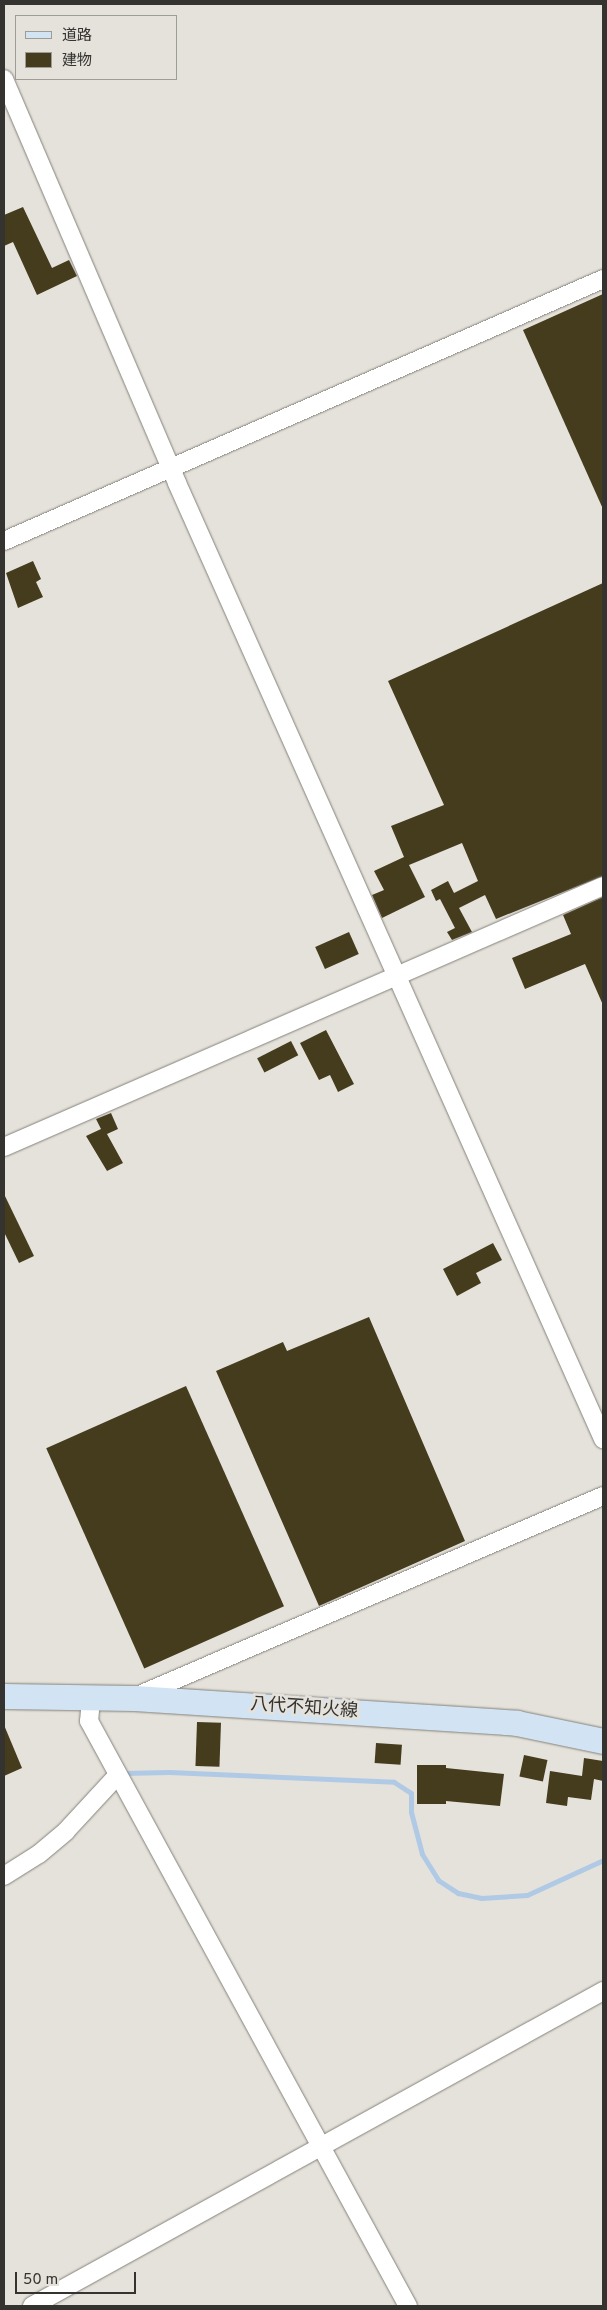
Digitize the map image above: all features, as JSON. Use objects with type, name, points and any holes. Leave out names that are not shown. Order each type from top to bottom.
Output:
[{"type":"main road","name":"八代不知火線","points":[[4,1696],[91,1699],[134,1698],[518,1723],[603,1741]]},
{"type":"street","points":[[4,79],[173,466],[177,483],[398,975],[603,1439]]},
{"type":"street","points":[[4,541],[603,279]]},
{"type":"street","points":[[4,1147],[603,886]]},
{"type":"street","points":[[134,1698],[603,1496]]},
{"type":"street","points":[[91,1699],[89,1721],[117,1776],[408,2306]]},
{"type":"street","points":[[4,1876],[39,1854],[66,1831],[117,1776]]},
{"type":"street","points":[[32,2306],[319,2145],[603,1991]]},
{"type":"building","points":[[23,207],[52,268],[69,260],[77,276],[37,295],[13,242],[4,246],[4,215]]},
{"type":"building","points":[[603,294],[603,509],[523,330]]},
{"type":"building","points":[[33,561],[41,579],[36,582],[43,597],[18,608],[6,573]]},
{"type":"building","points":[[603,583],[603,876],[496,919],[485,895],[459,908],[472,932],[452,940],[447,932],[455,928],[440,899],[436,901],[431,890],[448,881],[454,893],[478,881],[462,843],[409,865],[425,897],[382,918],[372,895],[384,890],[374,871],[404,857],[391,826],[444,805],[388,681]]},
{"type":"building","points":[[603,897],[603,1005],[585,964],[525,989],[512,958],[571,934],[563,915]]},
{"type":"building","points":[[349,932],[359,954],[325,969],[315,947]]},
{"type":"building","points":[[326,1030],[354,1084],[338,1092],[330,1075],[319,1080],[300,1043]]},
{"type":"building","points":[[291,1041],[298,1055],[264,1073],[257,1058]]},
{"type":"building","points":[[111,1113],[118,1129],[107,1134],[123,1163],[107,1171],[86,1136],[101,1129],[96,1119]]},
{"type":"building","points":[[4,1194],[34,1256],[19,1263],[4,1232]]},
{"type":"building","points":[[493,1243],[502,1260],[476,1273],[481,1283],[457,1296],[443,1269]]},
{"type":"building","points":[[369,1317],[465,1541],[319,1606],[216,1371],[283,1342],[287,1351]]},
{"type":"building","points":[[186,1386],[284,1606],[144,1668],[46,1448]]},
{"type":"building","points":[[197,1722],[221,1723],[219,1767],[195,1766]]},
{"type":"building","points":[[4,1725],[22,1768],[4,1776]]},
{"type":"building","points":[[376,1743],[402,1745],[401,1765],[375,1763]]},
{"type":"building","points":[[524,1755],[547,1760],[543,1782],[519,1777]]},
{"type":"building","points":[[584,1758],[603,1761],[603,1781],[594,1779],[591,1800],[568,1797],[567,1806],[546,1803],[550,1771],[582,1776]]},
{"type":"building","points":[[417,1765],[446,1765],[446,1768],[504,1774],[500,1806],[446,1801],[446,1804],[417,1804]]},
{"type":"waterway","points":[[123,1773],[169,1772],[394,1782],[411,1793],[411,1812],[422,1854],[438,1880],[458,1893],[481,1898],[527,1895],[603,1860]]}]
